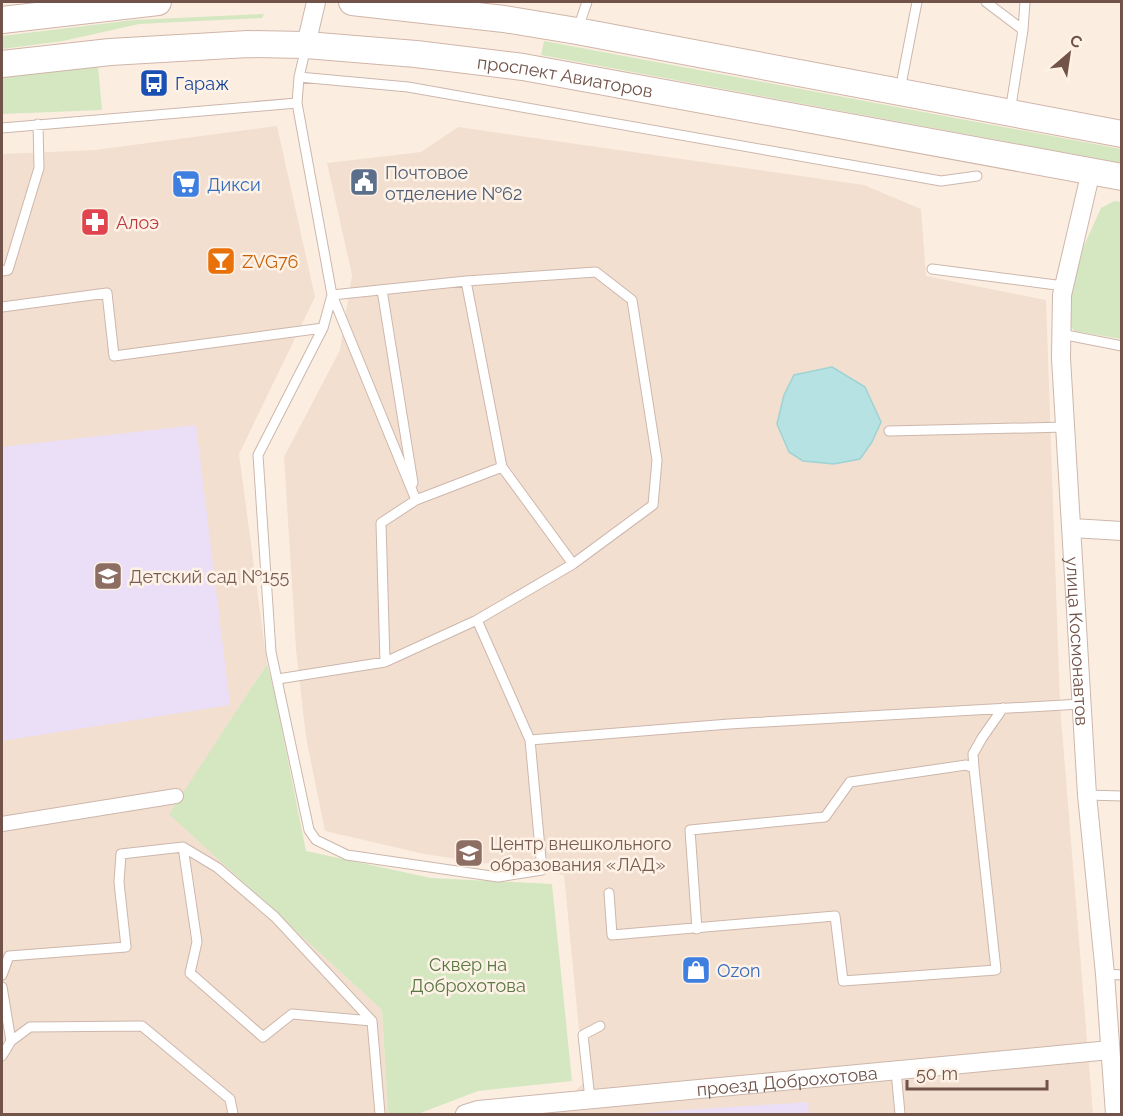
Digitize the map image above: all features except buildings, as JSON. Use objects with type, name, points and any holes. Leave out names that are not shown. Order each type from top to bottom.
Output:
[{"type":"main road","points":[[2,20],[158,2]]},
{"type":"main road","points":[[352,2],[504,19],[577,31],[1122,134]]},
{"type":"main road","name":"проспект Авиаторов","points":[[2,63],[174,47],[248,44],[306,45],[416,54],[523,67],[1122,177]]},
{"type":"street","points":[[306,45],[316,2]]},
{"type":"street","name":"улица Космонавтов","points":[[1091,171],[1064,286],[1060,334],[1087,795],[1113,975],[1110,1050],[1115,1114]]},
{"type":"street","points":[[1072,528],[1122,531]]},
{"type":"street","points":[[2,824],[176,796]]},
{"type":"street","name":"проезд Доброхотова","points":[[465,1114],[478,1110],[1110,1050]]},
{"type":"lane","points":[[577,31],[587,2]]},
{"type":"lane","points":[[900,93],[917,2]]},
{"type":"lane","points":[[986,2],[1023,30]]},
{"type":"lane","points":[[1010,114],[1023,30],[1024,2]]},
{"type":"lane","points":[[306,45],[299,77],[297,103],[332,295],[416,500]]},
{"type":"lane","points":[[299,77],[408,87],[941,181],[977,176]]},
{"type":"lane","points":[[2,128],[297,103]]},
{"type":"lane","points":[[2,271],[8,270],[39,168],[38,124]]},
{"type":"lane","points":[[932,269],[1064,286]]},
{"type":"lane","points":[[278,679],[385,662],[477,620],[573,564],[653,505],[657,460],[632,300],[596,272],[466,281],[332,295]]},
{"type":"lane","points":[[466,281],[502,467],[573,564]]},
{"type":"lane","points":[[382,290],[416,500]]},
{"type":"lane","points":[[2,307],[107,293],[114,356],[323,328]]},
{"type":"lane","points":[[332,295],[323,328],[258,455],[271,652],[309,830],[316,840],[347,855],[498,877],[542,870],[530,740],[477,620]]},
{"type":"lane","points":[[1060,334],[1122,346]]},
{"type":"lane","points":[[889,431],[1066,427]]},
{"type":"lane","points":[[385,662],[381,523],[416,500],[502,467]]},
{"type":"lane","points":[[530,740],[729,724],[1081,704]]},
{"type":"lane","points":[[609,893],[612,935],[835,916],[843,981],[996,970],[973,754],[1003,708]]},
{"type":"lane","points":[[697,929],[690,830],[825,817],[850,782],[966,765],[974,768]]},
{"type":"lane","points":[[1087,795],[1122,796]]},
{"type":"lane","points":[[183,847],[197,942],[190,973],[262,1038],[292,1014],[372,1021]]},
{"type":"lane","points":[[2,975],[9,956],[126,947],[119,882],[121,854],[183,847],[218,868],[275,917],[372,1021],[380,1114]]},
{"type":"lane","points":[[2,987],[11,1041]]},
{"type":"lane","points":[[2,1056],[11,1041],[30,1027],[142,1026],[230,1099],[233,1114]]},
{"type":"lane","points":[[590,1099],[583,1035],[600,1026]]},
{"type":"lane","points":[[896,1071],[900,1114]]},
{"type":"shaded area","points":[[277,126],[315,297],[239,454],[267,664],[170,814],[382,1010],[388,1114],[2,1114],[2,154],[95,150]]},
{"type":"shaded area","points":[[458,127],[864,185],[921,209],[926,276],[1046,300],[1060,705],[1093,1114],[534,1114],[557,1111],[584,1082],[564,875],[424,854],[325,831],[306,738],[296,649],[284,457],[340,350],[352,275],[327,163],[421,152]]},
{"type":"shaded area","name":"Детский сад №155","points":[[196,425],[230,705],[2,741],[2,447]]},
{"type":"shaded area","points":[[808,1102],[809,1114],[624,1114]]},
{"type":"green space","points":[[264,14],[262,18],[139,24],[63,41],[2,49],[2,36],[134,20]]},
{"type":"green space","points":[[544,41],[1121,149],[1121,163],[541,55]]},
{"type":"green space","points":[[98,66],[102,110],[2,114],[2,77]]},
{"type":"green space","points":[[1114,201],[1121,202],[1121,339],[1075,331],[1067,323],[1073,270],[1101,208]]},
{"type":"green space","name":"Сквер на Доброхотова","points":[[267,664],[306,851],[431,878],[552,884],[572,1081],[478,1091],[418,1114],[388,1114],[382,1010],[169,814]]},
{"type":"water","points":[[832,367],[865,387],[881,422],[872,442],[860,459],[834,464],[803,461],[789,452],[777,424],[784,395],[794,375]]},
{"type":"place","name":"Гараж","points":[[154,83]]},
{"type":"place","name":"Почтовое отделение №62","points":[[364,182]]},
{"type":"place","name":"Дикси","points":[[186,184]]},
{"type":"place","name":"Алоэ","points":[[95,222]]},
{"type":"place","name":"ZVG76","points":[[221,261]]},
{"type":"place","name":"Детский сад №155","points":[[108,576]]},
{"type":"place","name":"Центр внешкольного образования «ЛАД»","points":[[469,853]]},
{"type":"place","name":"Ozon","points":[[696,970]]}]
